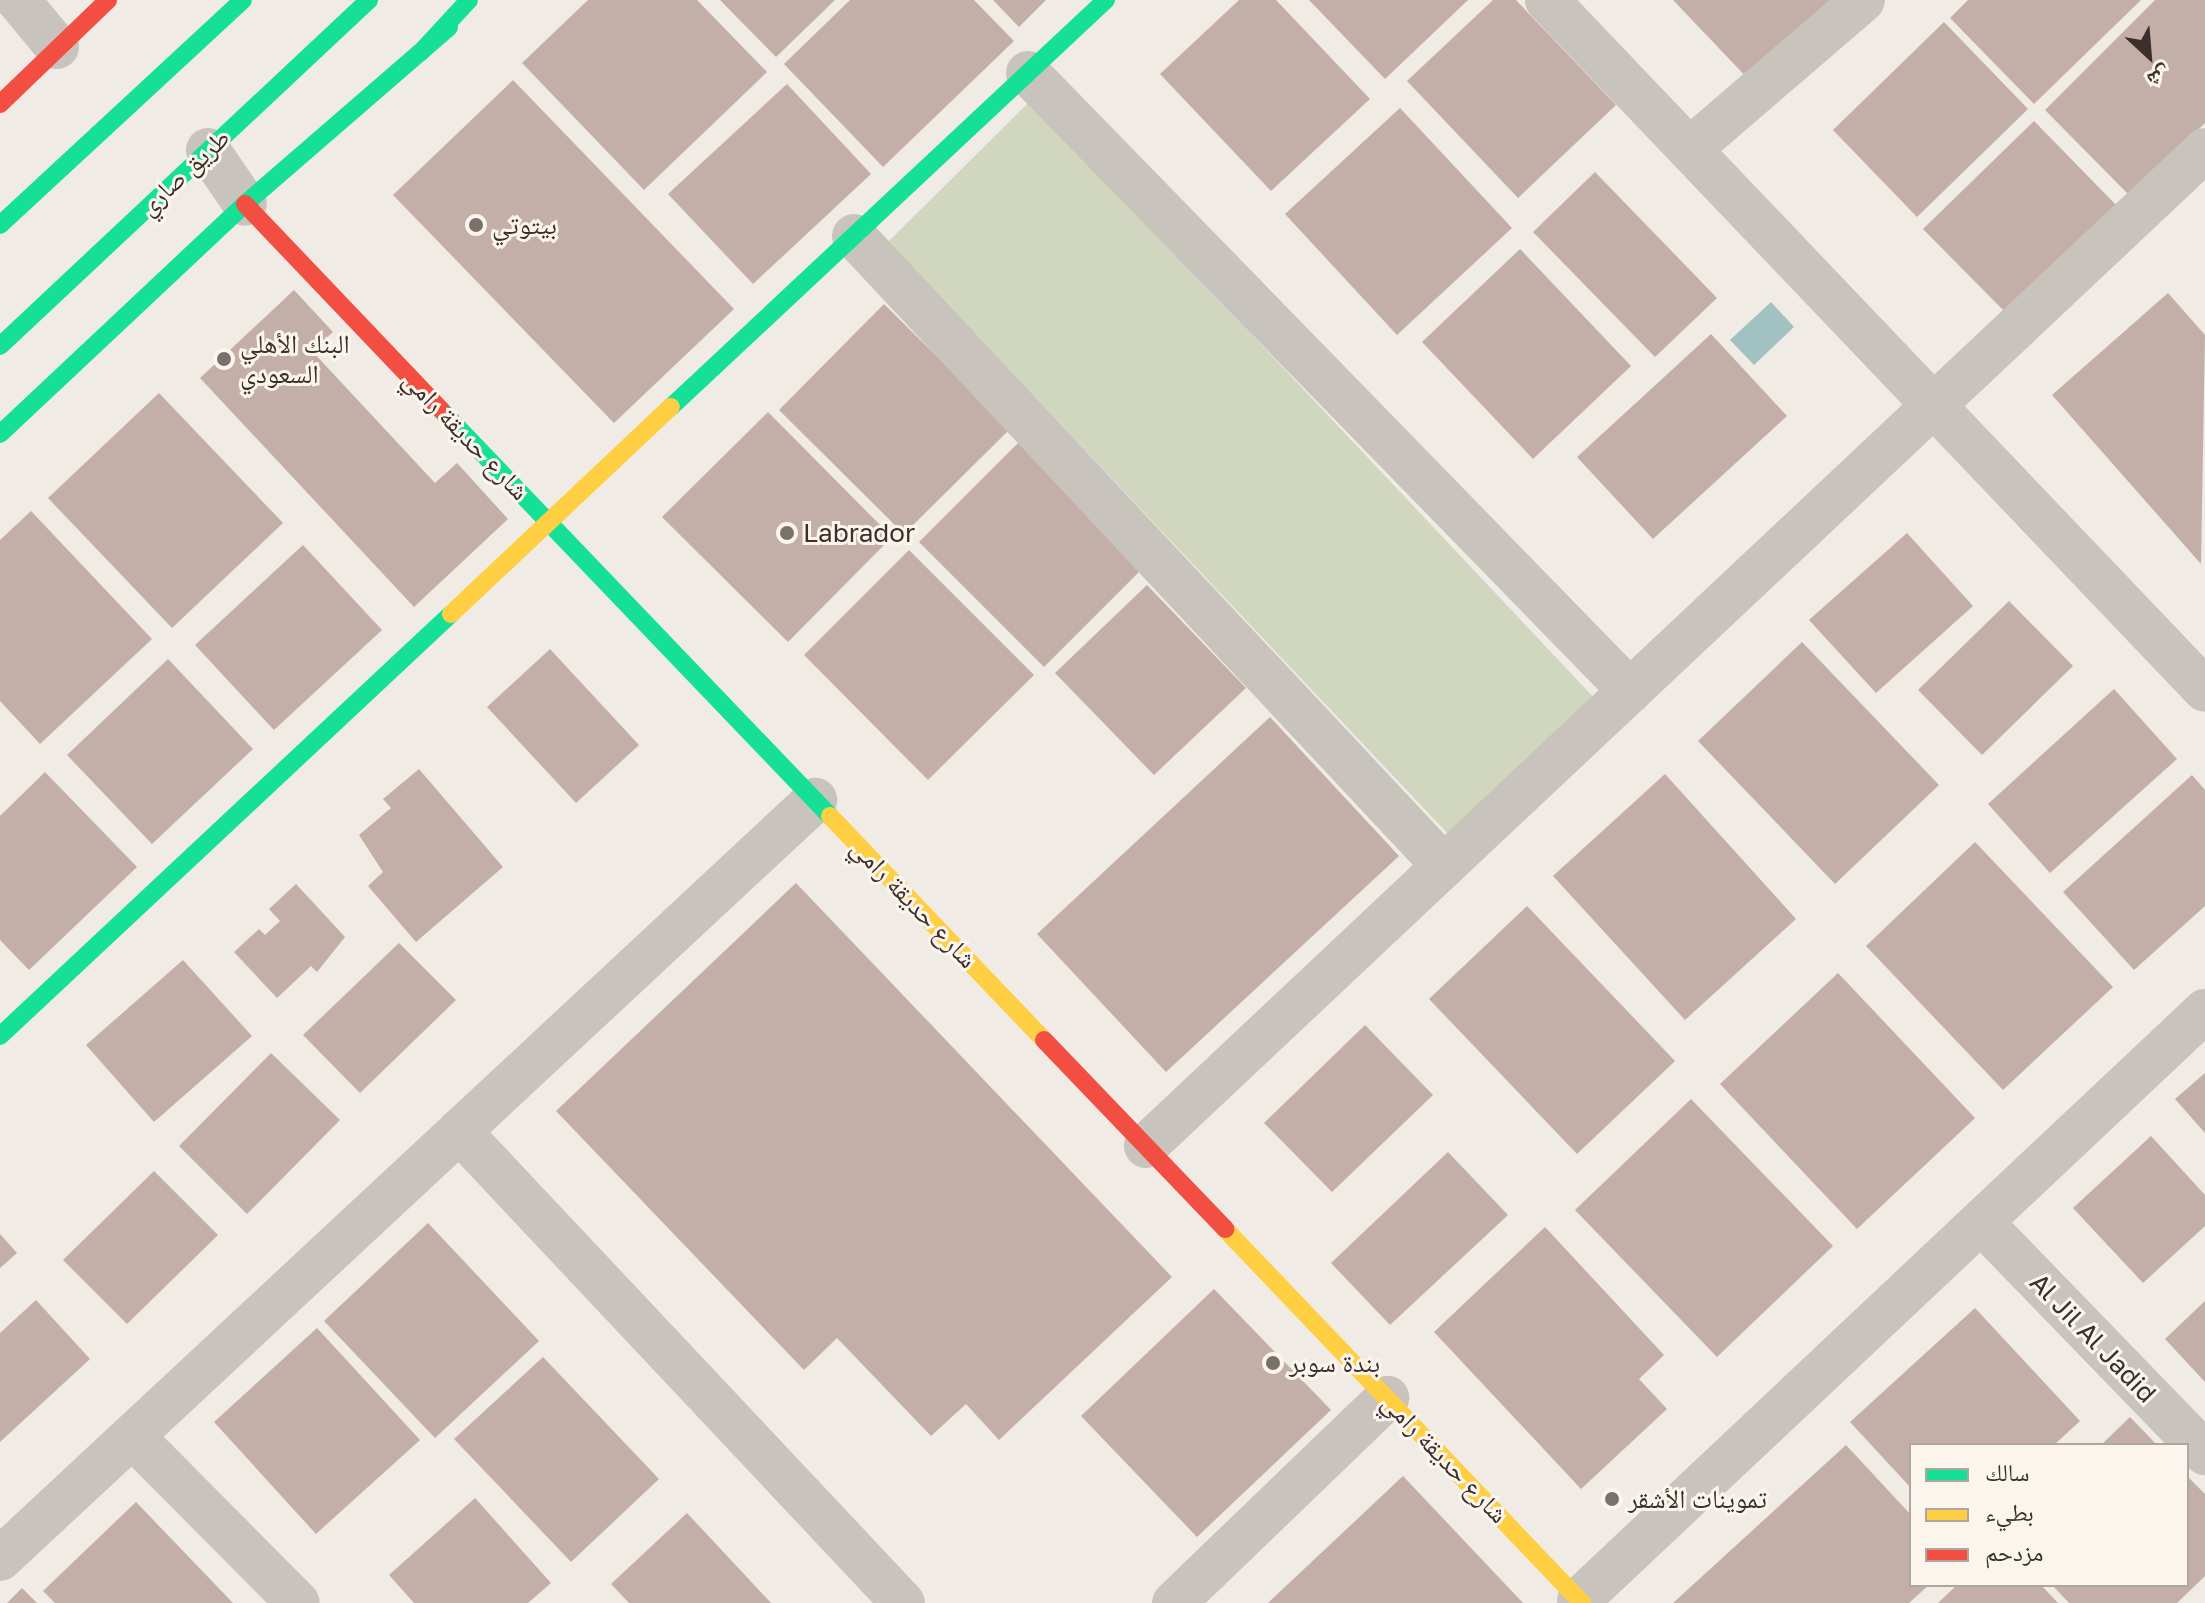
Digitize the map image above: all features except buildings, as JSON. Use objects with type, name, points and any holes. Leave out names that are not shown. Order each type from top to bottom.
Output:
[{"type":"street","points":[[18,0],[57,47]]},
{"type":"street","points":[[0,104],[108,0]]},
{"type":"street","points":[[0,225],[243,0]]},
{"type":"street","name":"طريق صاري","points":[[0,346],[369,0]]},
{"type":"street","points":[[420,53],[469,0]]},
{"type":"street","points":[[0,434],[245,204],[479,0]]},
{"type":"street","points":[[0,1036],[1106,0]]},
{"type":"street","points":[[1547,0],[2205,690]]},
{"type":"street","points":[[1690,149],[1863,0]]},
{"type":"street","points":[[1028,73],[1630,691]]},
{"type":"street","points":[[208,150],[245,204]]},
{"type":"street","points":[[1146,1146],[2205,150]]},
{"type":"street","name":"شارع حديقة رامي","points":[[245,204],[1581,1601]]},
{"type":"street","points":[[854,236],[1444,866]]},
{"type":"street","points":[[0,1559],[815,800]]},
{"type":"street","points":[[1581,1601],[2205,1011]]},
{"type":"street","points":[[459,1131],[903,1603]]},
{"type":"street","name":"Al Jil Al Jadid","points":[[1981,1222],[2205,1453]]},
{"type":"street","points":[[1174,1603],[1387,1398]]},
{"type":"street","points":[[132,1436],[298,1603]]},
{"type":"green space","points":[[1031,100],[1597,701],[1451,837],[888,242]]},
{"type":"water","points":[[1771,302],[1794,327],[1754,365],[1730,340]]},
{"type":"traffic: fast","points":[[0,225],[243,0]]},
{"type":"traffic: fast","points":[[0,346],[369,0]]},
{"type":"traffic: fast","points":[[420,53],[469,0]]},
{"type":"traffic: fast","points":[[671,407],[1106,0]]},
{"type":"traffic: fast","points":[[0,434],[245,204],[449,27]]},
{"type":"traffic: fast","points":[[441,410],[830,816]]},
{"type":"traffic: fast","points":[[0,1036],[451,614]]},
{"type":"traffic: slow","points":[[451,614],[671,407]]},
{"type":"traffic: slow","points":[[830,816],[1044,1040]]},
{"type":"traffic: slow","points":[[1225,1229],[1582,1603]]},
{"type":"traffic: jam","points":[[0,104],[108,0]]},
{"type":"traffic: jam","points":[[245,204],[441,410]]},
{"type":"traffic: jam","points":[[1044,1040],[1225,1229]]},
{"type":"place","name":"بيتوتي","points":[[476,225]]},
{"type":"place","name":"البنك الأهلي السعودي","points":[[224,359]]},
{"type":"place","name":"Labrador","points":[[787,533]]},
{"type":"place","name":"بندة سوبر","points":[[1273,1363]]},
{"type":"place","name":"تموينات الأشقر","points":[[1612,1499]]}]
